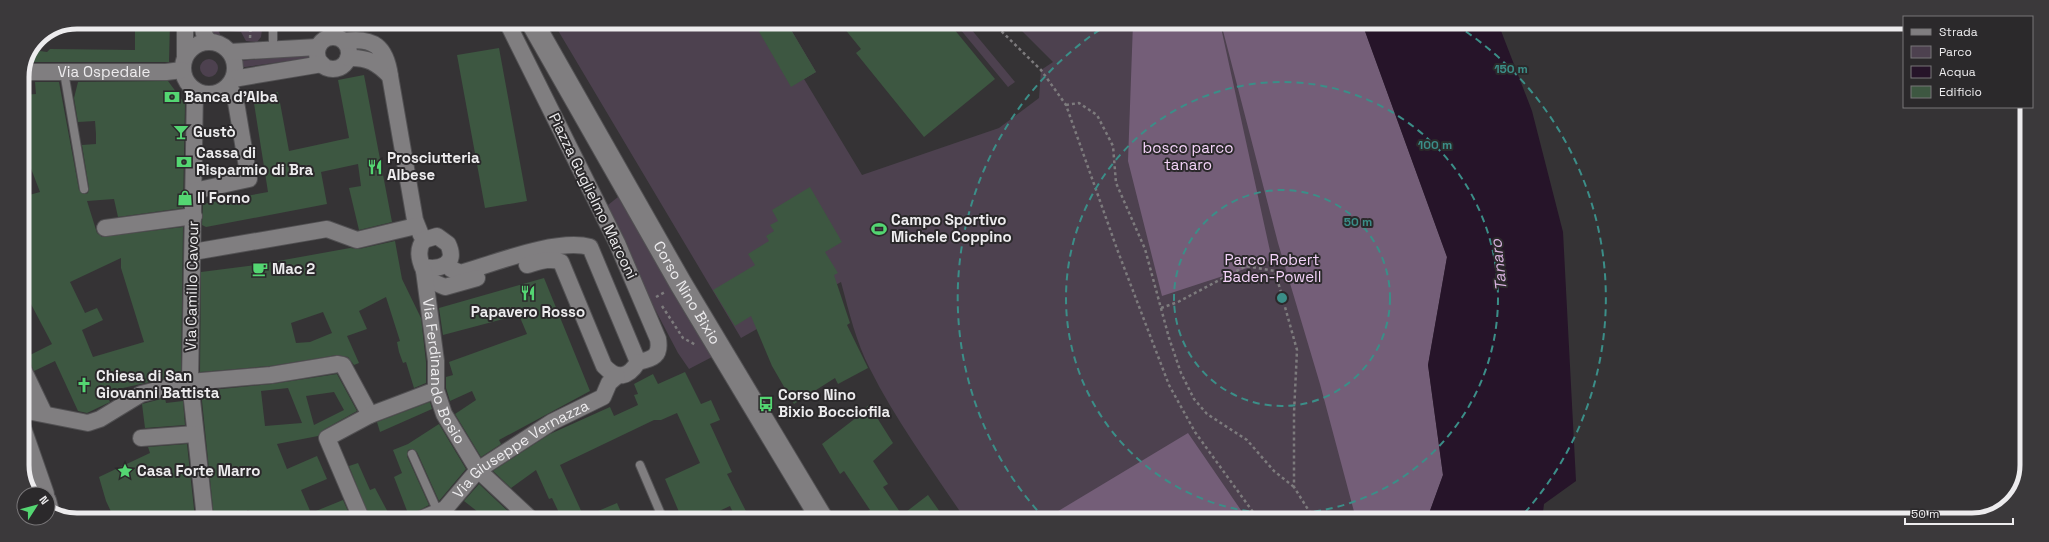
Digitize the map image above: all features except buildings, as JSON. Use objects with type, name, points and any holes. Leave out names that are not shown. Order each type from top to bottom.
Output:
[{"type":"main road","name":"Corso Nino Bixio","points":[[524,29],[533,37],[556,65]]},
{"type":"main road","name":"Corso Nino Bixio","points":[[536,29],[681,284],[818,513]]},
{"type":"street","points":[[185,29],[184,78],[195,90],[202,93],[216,93],[231,82],[322,64]]},
{"type":"street","points":[[204,29],[205,37],[209,41]]},
{"type":"street","name":"Piazza Guglielmo Marconi","points":[[510,29],[617,243],[658,339],[660,348],[658,352],[646,360],[638,362],[629,372],[617,376]]},
{"type":"street","points":[[333,36],[344,41],[348,46],[348,58],[340,68],[334,69],[322,64],[318,59],[318,47],[322,41],[333,36]]},
{"type":"street","points":[[344,41],[366,40],[374,44],[384,54],[388,64],[416,226],[424,240]]},
{"type":"street","points":[[184,63],[194,46],[209,41],[221,44],[230,52],[235,66],[231,82],[236,102],[249,179],[194,191]]},
{"type":"street","points":[[230,52],[318,47]]},
{"type":"street","points":[[348,58],[369,59],[378,64],[390,76]]},
{"type":"street","name":"Via Ospedale","points":[[30,72],[166,72],[184,63]]},
{"type":"street","name":"Via Camillo Cavour","points":[[195,90],[190,382],[204,513]]},
{"type":"street","points":[[105,228],[194,216]]},
{"type":"street","points":[[193,252],[327,229],[357,240],[416,226]]},
{"type":"street","points":[[423,267],[439,268],[447,263],[451,254],[450,248],[445,240],[432,236],[424,240],[421,244],[419,255],[423,267],[431,281],[445,287],[545,260],[555,260],[560,262],[564,268],[604,366],[610,373],[617,376]]},
{"type":"street","name":"Piazza Guglielmo Marconi","points":[[447,263],[451,269],[461,273],[542,250],[569,244],[590,247],[638,362]]},
{"type":"street","name":"Via Ferdinando Bosio","points":[[423,267],[436,361],[436,390],[444,414],[478,470],[525,513]]},
{"type":"street","points":[[29,411],[88,423],[100,419],[141,394],[190,382],[271,375],[338,364],[343,365],[370,415]]},
{"type":"street","name":"Via Giuseppe Vernazza","points":[[442,513],[478,470],[552,422],[603,397],[609,383],[617,376]]},
{"type":"street","points":[[29,382],[44,413]]},
{"type":"street","points":[[359,513],[327,438],[370,415],[436,390]]},
{"type":"street","points":[[141,438],[195,434]]},
{"type":"street","points":[[29,445],[43,486]]},
{"type":"lane","points":[[273,29],[273,49]]},
{"type":"lane","points":[[64,72],[84,189]]},
{"type":"lane","points":[[412,454],[442,513]]},
{"type":"lane","points":[[640,465],[661,513]]},
{"type":"path","points":[[999,29],[1041,70],[1066,106],[1117,249],[1169,385],[1195,432],[1254,513]]},
{"type":"path","points":[[1066,106],[1079,103],[1097,115],[1113,146],[1116,183],[1145,248],[1160,308],[1181,373],[1194,399],[1207,414],[1247,440],[1274,471],[1294,487],[1310,513]]},
{"type":"path","points":[[1160,308],[1178,302],[1246,266],[1274,271],[1298,350],[1294,413],[1294,487]]},
{"type":"path","points":[[655,297],[683,338],[707,350],[718,344]]},
{"type":"green space","points":[[211,29],[262,29],[261,37],[257,42],[246,41],[241,32],[218,30],[223,40],[217,39]]},
{"type":"green space","name":"Parco Robert Baden-Powell","points":[[557,29],[791,29],[816,72],[804,79],[862,175],[999,128],[1039,98],[1041,70],[1053,62],[1020,29],[1364,29],[1447,257],[1428,365],[1443,475],[1429,513],[961,513],[903,427],[870,369],[857,338],[841,282],[741,338]]},
{"type":"green space","points":[[960,29],[971,29],[1015,82],[1008,87]]},
{"type":"green space","name":"bosco parco tanaro","points":[[1133,29],[1221,29],[1272,260],[1162,296],[1128,161]]},
{"type":"green space","points":[[1223,29],[1364,29],[1447,257],[1428,365],[1443,475],[1429,513],[1354,513],[1320,384],[1278,243]]},
{"type":"green space","points":[[309,55],[309,58],[238,68],[238,61]]},
{"type":"green space","points":[[209,59],[215,62],[218,68],[215,74],[209,77],[203,74],[200,68],[203,62]]},
{"type":"green space","points":[[618,197],[712,357],[689,369],[678,353],[619,241],[608,205]]},
{"type":"green space","points":[[1188,433],[1243,513],[1055,513]]},
{"type":"water","name":"Tanaro","points":[[1364,29],[1500,29],[1532,111],[1563,232],[1576,481],[1544,504],[1543,513],[1429,513],[1443,475],[1428,365],[1447,257]]},
{"type":"place","name":"Banca d'Alba","points":[[172,97]]},
{"type":"place","name":"Gustò","points":[[181,132]]},
{"type":"place","name":"Cassa di Risparmio di Bra","points":[[184,162]]},
{"type":"place","name":"Prosciutteria Albese","points":[[375,167]]},
{"type":"place","name":"Il Forno","points":[[185,198]]},
{"type":"place","name":"Campo Sportivo Michele Coppino","points":[[879,229]]},
{"type":"place","name":"Mac 2","points":[[260,269]]},
{"type":"place","name":"Papavero Rosso","points":[[528,293]]},
{"type":"place","name":"Chiesa di San Giovanni Battista","points":[[84,385]]},
{"type":"place","name":"Corso Nino Bixio Bocciofila","points":[[766,404]]},
{"type":"place","name":"Casa Forte Marro","points":[[125,471]]}]
